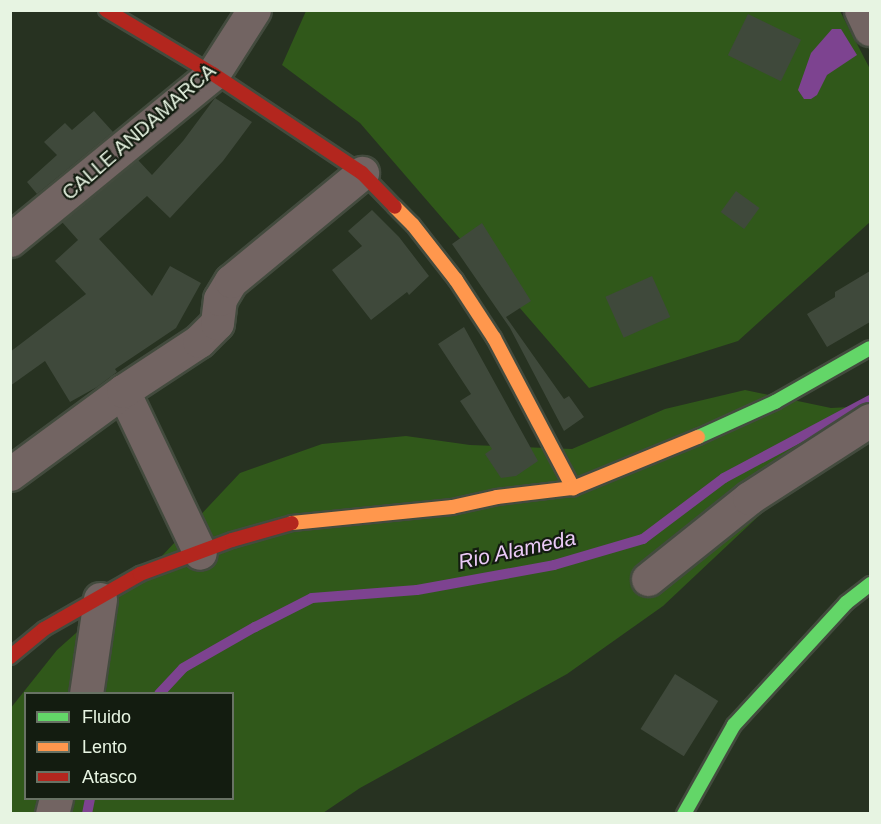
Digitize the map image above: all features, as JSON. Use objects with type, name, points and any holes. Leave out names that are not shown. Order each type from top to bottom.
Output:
[{"type":"street","points":[[106,10],[213,74],[362,173],[413,225],[456,280],[494,338],[573,488]]},
{"type":"street","name":"CALLE ANDAMARCA","points":[[10,240],[213,74],[254,10]]},
{"type":"street","points":[[861,10],[870,29]]},
{"type":"street","points":[[10,474],[123,391],[199,340],[217,323],[220,299],[231,281],[362,173]]},
{"type":"street","points":[[10,657],[44,629],[100,599],[140,574],[282,524],[452,507],[497,497],[573,488],[655,457],[775,402],[870,348]]},
{"type":"street","points":[[123,391],[149,450],[200,553]]},
{"type":"street","points":[[648,579],[749,498],[870,420]]},
{"type":"street","points":[[684,813],[735,725],[846,603],[870,584]]},
{"type":"street","points":[[86,692],[100,599]]},
{"type":"green space","points":[[306,11],[840,11],[870,69],[870,222],[738,341],[589,388],[360,123],[282,65]]},
{"type":"green space","points":[[745,390],[831,408],[870,406],[852,428],[663,606],[567,674],[360,788],[323,813],[11,813],[10,709],[57,650],[161,557],[240,473],[322,444],[406,436],[470,445],[572,449],[665,409]]},
{"type":"shaded area","points":[[832,29],[841,29],[857,55],[827,75],[817,95],[811,99],[804,99],[798,90],[811,53]]},
{"type":"building","points":[[748,14],[801,40],[781,81],[728,55]]},
{"type":"building","points":[[215,98],[252,122],[223,161],[170,218],[147,196],[99,239],[152,296],[170,266],[201,283],[176,328],[115,369],[117,372],[97,387],[70,402],[45,361],[10,386],[10,352],[86,294],[55,261],[78,240],[62,222],[138,160],[152,175],[183,141]]},
{"type":"building","points":[[94,111],[113,132],[37,194],[27,182],[57,155],[44,142],[65,123],[72,130]]},
{"type":"building","points":[[736,191],[759,208],[744,229],[721,212]]},
{"type":"building","points":[[372,210],[399,237],[429,276],[409,295],[407,292],[371,320],[332,270],[362,246],[348,231]]},
{"type":"building","points":[[482,223],[531,301],[506,317],[564,399],[569,396],[584,417],[564,431],[510,328],[452,244]]},
{"type":"building","points":[[870,271],[870,322],[827,347],[807,314],[835,297],[835,292]]},
{"type":"building","points":[[652,276],[670,317],[624,338],[605,297]]},
{"type":"building","points":[[464,327],[538,461],[516,476],[501,478],[485,454],[492,449],[460,401],[471,394],[438,344]]},
{"type":"building","points":[[675,674],[718,701],[684,756],[641,729]]},
{"type":"waterway","name":"Rio Alameda","points":[[161,692],[183,668],[312,598],[417,590],[554,565],[643,539],[724,478],[870,400]]},
{"type":"waterway","name":"Rio Alameda","points":[[87,814],[90,800]]},
{"type":"traffic: fast","points":[[698,437],[775,402],[870,348]]},
{"type":"traffic: fast","points":[[684,814],[734,725],[846,603],[870,584]]},
{"type":"traffic: slow","points":[[395,207],[413,225],[456,280],[494,338],[573,488]]},
{"type":"traffic: slow","points":[[292,523],[452,507],[497,497],[573,488],[698,437]]},
{"type":"traffic: jam","points":[[106,10],[213,74],[362,173],[395,207]]},
{"type":"traffic: jam","points":[[10,657],[44,629],[140,574],[232,540],[292,523]]}]
